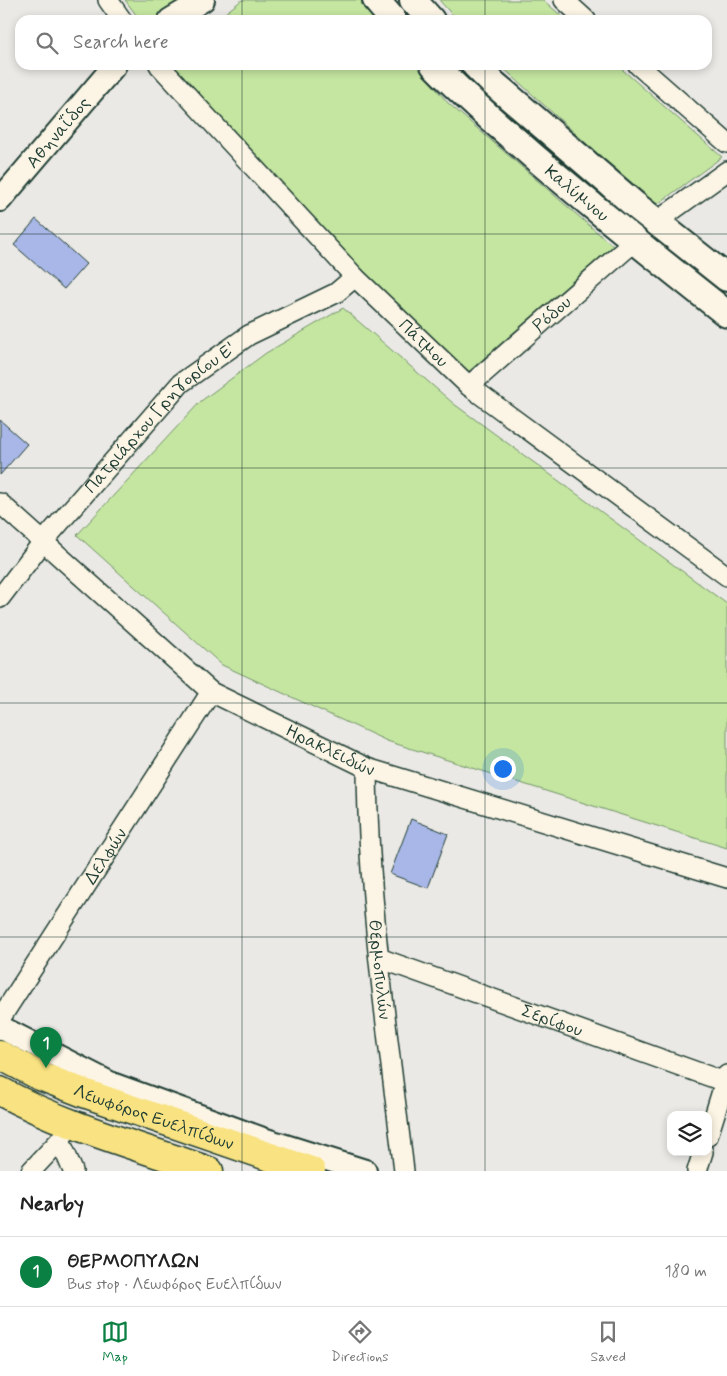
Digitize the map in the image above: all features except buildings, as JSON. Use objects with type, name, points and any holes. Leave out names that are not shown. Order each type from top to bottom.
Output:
[{"type":"main road","points":[[376,0],[389,15]]},
{"type":"main road","points":[[414,0],[427,15]]},
{"type":"main road","name":"Καλύμνου","points":[[439,70],[476,106],[635,241],[727,314]]},
{"type":"main road","name":"Καλύμνου","points":[[480,70],[656,222],[727,278]]},
{"type":"main road","name":"Λεωφόρος Ευελπίδων","points":[[0,1055],[40,1076],[84,1093],[311,1171]]},
{"type":"main road","name":"Λεωφόρος Ευελπίδων","points":[[0,1091],[65,1132],[209,1171]]},
{"type":"street","points":[[108,0],[118,15]]},
{"type":"street","points":[[178,15],[203,0]]},
{"type":"street","points":[[564,0],[580,15]]},
{"type":"street","name":"Αθηναΐδος","points":[[0,200],[111,70]]},
{"type":"street","name":"Πάτμου","points":[[164,70],[355,277],[469,386],[727,576]]},
{"type":"street","points":[[644,70],[727,143]]},
{"type":"street","points":[[656,222],[727,171]]},
{"type":"street","name":"Ρόδου","points":[[469,386],[635,241]]},
{"type":"street","name":"Πατριάρχου Γρηγορίου Ε'","points":[[0,598],[42,543],[181,382],[249,335],[336,294],[355,277]]},
{"type":"street","name":"Ηρακλειδών","points":[[0,503],[42,543],[211,692],[367,768],[727,878]]},
{"type":"street","name":"Δελφών","points":[[0,1019],[211,692]]},
{"type":"street","name":"Θερμοπυλών","points":[[367,768],[367,807],[378,958],[404,1171]]},
{"type":"street","name":"Σερίφου","points":[[378,958],[726,1079]]},
{"type":"street","points":[[0,1027],[112,1084],[263,1139],[364,1171]]},
{"type":"street","points":[[712,1123],[726,1079]]},
{"type":"street","points":[[31,1171],[65,1132]]},
{"type":"street","points":[[65,1132],[73,1171]]},
{"type":"street","points":[[697,1171],[702,1156]]},
{"type":"green space","points":[[125,0],[188,0],[163,15],[136,15]]},
{"type":"green space","points":[[242,0],[361,0],[374,15],[222,15]]},
{"type":"green space","points":[[439,0],[543,0],[560,15],[452,15]]},
{"type":"green space","points":[[173,70],[420,70],[448,103],[613,246],[468,372],[355,270]]},
{"type":"green space","points":[[505,70],[623,70],[722,157],[655,206]]},
{"type":"green space","points":[[343,308],[454,404],[727,604],[727,848],[387,741],[222,665],[77,535],[201,401],[266,353]]},
{"type":"place","name":"ΘΕΡΜΟΠΥΛΩΝ","points":[[46,1068]]}]
